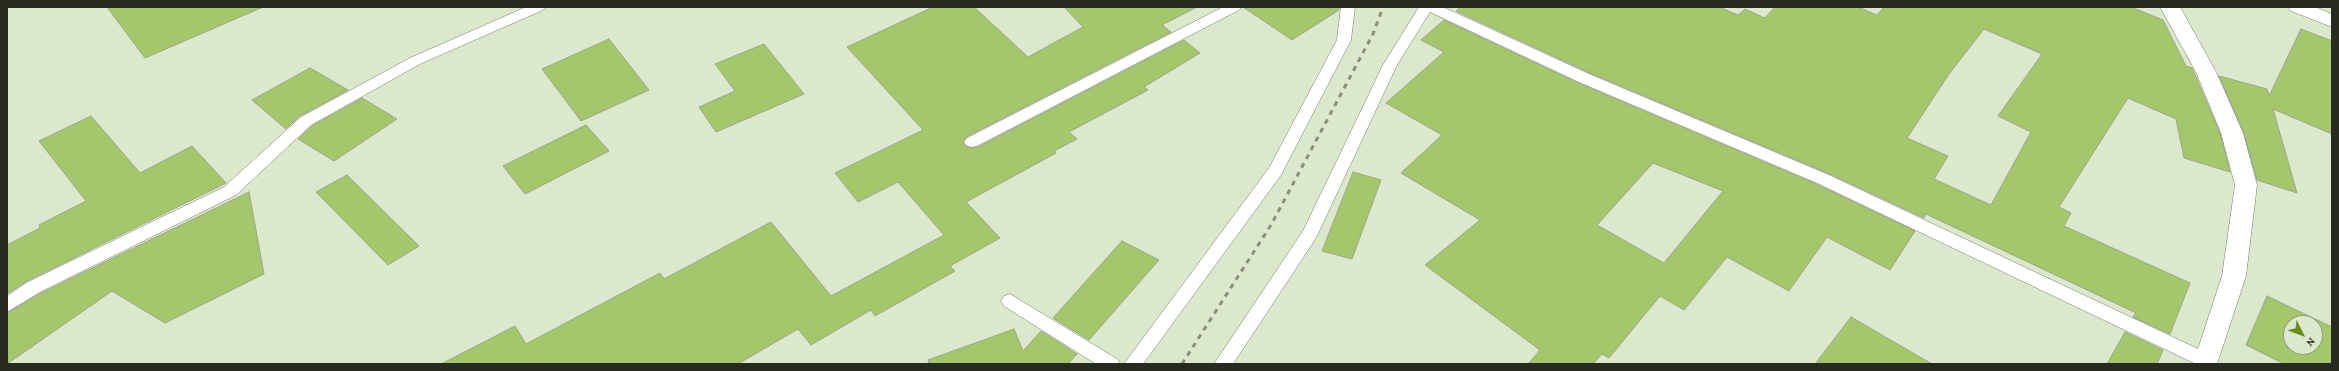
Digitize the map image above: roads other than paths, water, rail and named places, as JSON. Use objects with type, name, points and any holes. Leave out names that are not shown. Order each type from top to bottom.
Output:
[{"type":"street","points":[[2170,7],[2206,72],[2232,133],[2246,185],[2234,276],[2205,362]]},
{"type":"street","points":[[2298,7],[2332,21]]},
{"type":"lane","points":[[7,305],[34,287],[230,191],[306,121],[415,61],[538,7]]},
{"type":"lane","points":[[972,142],[1234,7]]},
{"type":"lane","points":[[1133,364],[1275,171],[1344,40],[1348,7]]},
{"type":"lane","points":[[1224,364],[1310,234],[1390,65],[1426,7]]},
{"type":"lane","points":[[1431,7],[1584,78],[1823,179],[2205,362]]},
{"type":"lane","points":[[1010,301],[1111,364]]},
{"type":"railway","points":[[1182,364],[1271,225],[1373,34],[1383,7]]}]
